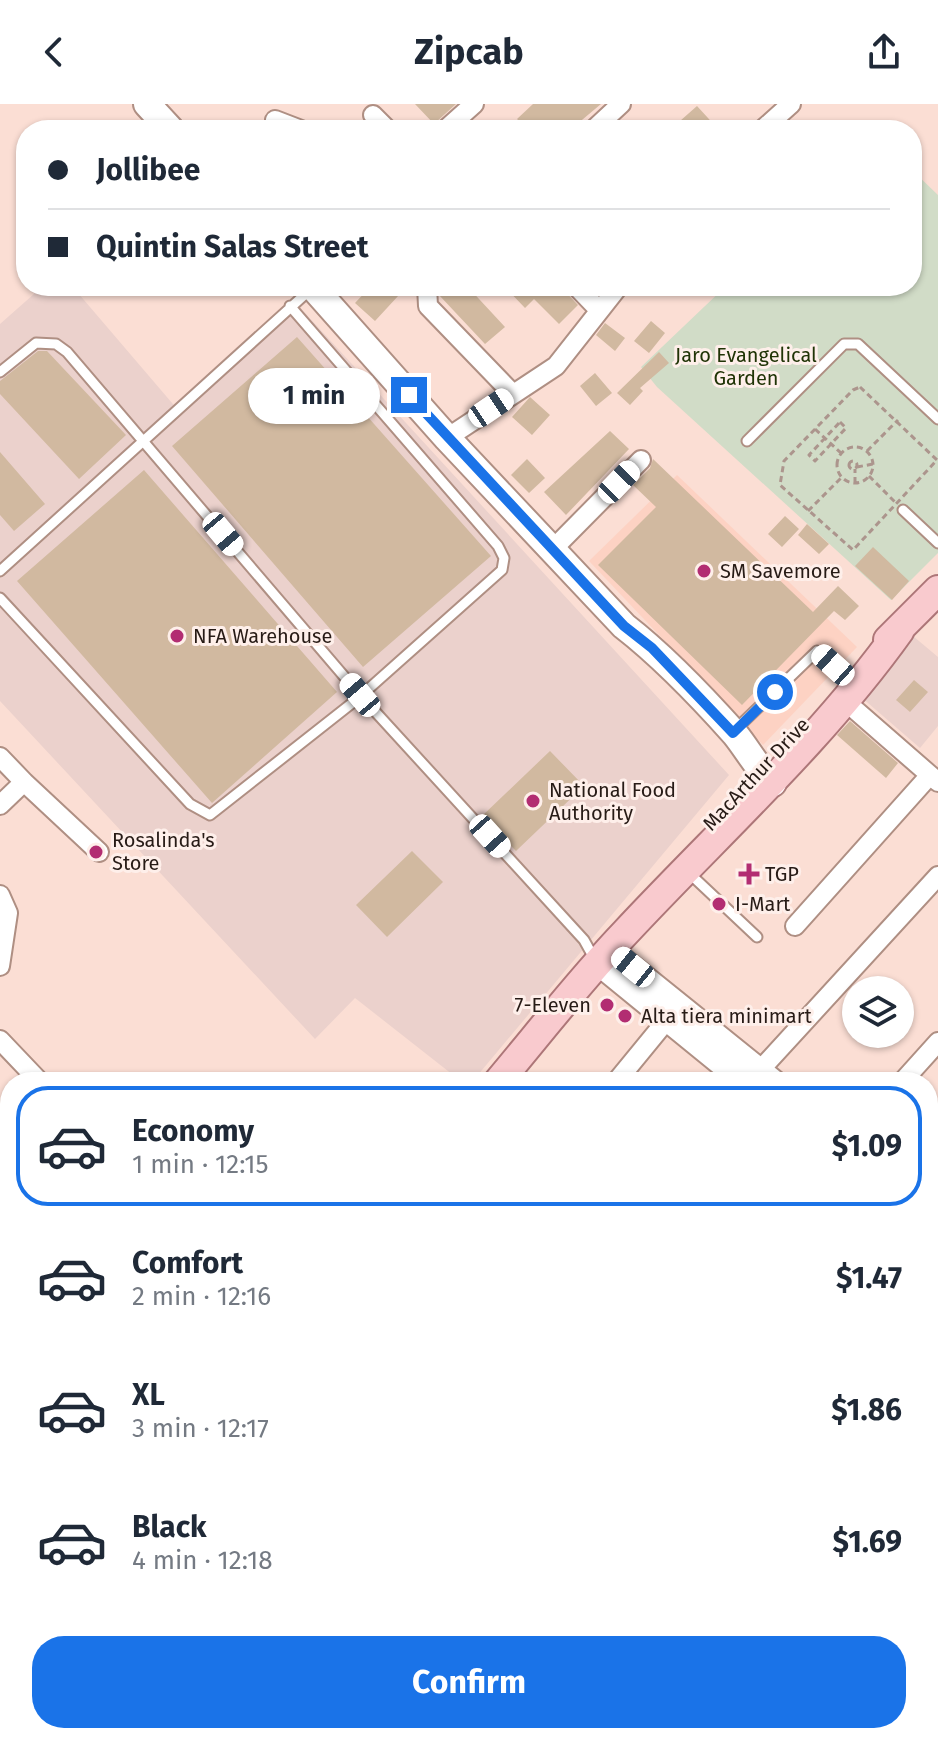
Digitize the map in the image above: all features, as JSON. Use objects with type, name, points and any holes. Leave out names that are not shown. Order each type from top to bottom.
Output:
[{"type":"main road","points":[[147,104],[162,120]]},
{"type":"main road","points":[[323,296],[447,438],[624,626],[652,648],[733,733],[766,776]]},
{"type":"main road","name":"MacArthur Drive","points":[[604,946],[686,870],[766,776],[938,590]]},
{"type":"main road","points":[[624,626],[639,654],[736,760],[766,776]]},
{"type":"main road","name":"MacArthur Drive","points":[[506,1072],[604,946],[692,844],[766,776]]},
{"type":"street","points":[[604,120],[621,104]]},
{"type":"street","points":[[773,120],[791,104]]},
{"type":"street","points":[[373,115],[378,120]]},
{"type":"street","points":[[428,296],[428,306],[512,393]]},
{"type":"street","points":[[586,296],[599,310]]},
{"type":"street","points":[[447,438],[556,366],[611,296]]},
{"type":"street","points":[[553,549],[641,460]]},
{"type":"street","points":[[795,926],[934,779],[846,690]]},
{"type":"street","points":[[0,757],[99,852]]},
{"type":"street","points":[[0,805],[24,782]]},
{"type":"street","points":[[763,1072],[938,876]]},
{"type":"street","points":[[0,895],[8,913],[0,966]]},
{"type":"street","points":[[604,946],[673,1012],[748,1072]]},
{"type":"street","points":[[624,1072],[673,1012]]},
{"type":"street","points":[[0,1040],[30,1072]]},
{"type":"street","points":[[913,1072],[935,1053]]},
{"type":"lane","points":[[0,571],[302,296]]},
{"type":"lane","points":[[0,598],[190,804],[210,815],[360,695],[502,570],[504,558],[498,546],[290,306]]},
{"type":"lane","points":[[0,372],[36,343],[56,344],[67,352],[360,695],[604,946]]},
{"type":"lane","points":[[747,441],[844,344],[850,343],[858,344],[938,419]]},
{"type":"lane","points":[[900,506],[938,543]]},
{"type":"lane","points":[[733,733],[817,651],[846,690]]},
{"type":"lane","points":[[686,870],[757,937]]},
{"type":"path","points":[[860,387],[937,460],[900,506],[853,550],[780,485],[779,475],[784,461],[815,429],[853,390],[860,387]]},
{"type":"path","points":[[866,452],[898,420]]},
{"type":"path","points":[[840,422],[846,428],[831,444],[815,461],[809,455],[840,422]]},
{"type":"path","points":[[815,429],[842,454]]},
{"type":"path","points":[[854,448],[855,483]]},
{"type":"path","points":[[854,448],[866,452],[873,464],[869,476],[855,483],[842,477],[838,466],[842,454],[854,448]]},
{"type":"path","points":[[849,465],[853,461]]},
{"type":"path","points":[[838,466],[856,468],[873,464]]},
{"type":"path","points":[[869,476],[900,506]]},
{"type":"path","points":[[808,511],[842,477]]},
{"type":"shaded area","name":"National Food Authority","points":[[32,296],[81,296],[178,410],[295,302],[729,775],[480,1072],[449,1072],[355,998],[315,1039],[0,701],[0,324]]},
{"type":"shaded area","points":[[677,475],[857,647],[763,745],[589,561]]},
{"type":"shaded area","points":[[913,636],[938,657],[938,726],[920,748],[861,697]]},
{"type":"green space","name":"Jaro Evangelical Garden","points":[[922,180],[938,195],[938,553],[891,600],[657,387],[641,367],[716,296],[922,296]]},
{"type":"building","points":[[415,104],[456,104],[438,120],[430,120]]},
{"type":"building","points":[[533,104],[601,104],[582,120],[517,119]]},
{"type":"building","points":[[697,106],[710,120],[681,120]]},
{"type":"building","points":[[362,296],[398,296],[375,321],[355,303]]},
{"type":"building","points":[[440,296],[476,296],[505,327],[485,344]]},
{"type":"building","points":[[514,296],[569,296],[578,305],[559,324],[534,299],[525,308]]},
{"type":"building","points":[[651,321],[665,333],[649,353],[634,341]]},
{"type":"building","points":[[605,323],[625,338],[615,351],[596,335]]},
{"type":"building","points":[[297,337],[491,556],[363,667],[172,446]]},
{"type":"building","points":[[38,351],[47,351],[126,435],[79,479],[0,394],[0,381]]},
{"type":"building","points":[[659,352],[669,363],[640,388],[643,391],[630,405],[617,393]]},
{"type":"building","points":[[595,373],[612,393],[596,406],[580,386]]},
{"type":"building","points":[[530,397],[550,415],[532,435],[512,417]]},
{"type":"building","points":[[610,431],[629,449],[566,515],[544,492]]},
{"type":"building","points":[[0,452],[45,504],[14,531],[0,515]]},
{"type":"building","points":[[527,459],[545,478],[529,493],[511,475]]},
{"type":"building","points":[[653,459],[813,612],[838,586],[859,606],[845,620],[834,611],[742,705],[598,565],[656,507],[633,485],[650,468]]},
{"type":"building","name":"NFA Warehouse","points":[[144,470],[337,692],[212,803],[17,581]]},
{"type":"building","points":[[785,516],[799,529],[782,547],[768,534]]},
{"type":"building","points":[[807,524],[829,544],[819,554],[798,535]]},
{"type":"building","points":[[873,547],[909,581],[892,600],[855,566]]},
{"type":"building","points":[[914,680],[928,692],[910,712],[896,700]]},
{"type":"building","points":[[850,721],[898,763],[886,778],[837,735]]},
{"type":"building","name":"National Food Authority","points":[[550,751],[584,786],[516,851],[482,816]]},
{"type":"building","points":[[412,851],[443,882],[387,937],[356,905]]},
{"type":"place","name":"SM Savemore","points":[[704,571]]},
{"type":"place","name":"NFA Warehouse","points":[[177,636]]},
{"type":"place","name":"National Food Authority","points":[[533,801]]},
{"type":"place","name":"Rosalinda's Store","points":[[96,852]]},
{"type":"place","name":"TGP","points":[[749,874]]},
{"type":"place","name":"I-Mart","points":[[719,904]]},
{"type":"place","name":"7-Eleven","points":[[607,1005]]},
{"type":"place","name":"Alta tiera minimart","points":[[625,1016]]},
{"type":"route","points":[[409,395],[624,626],[652,648],[733,733],[775,692]]}]
